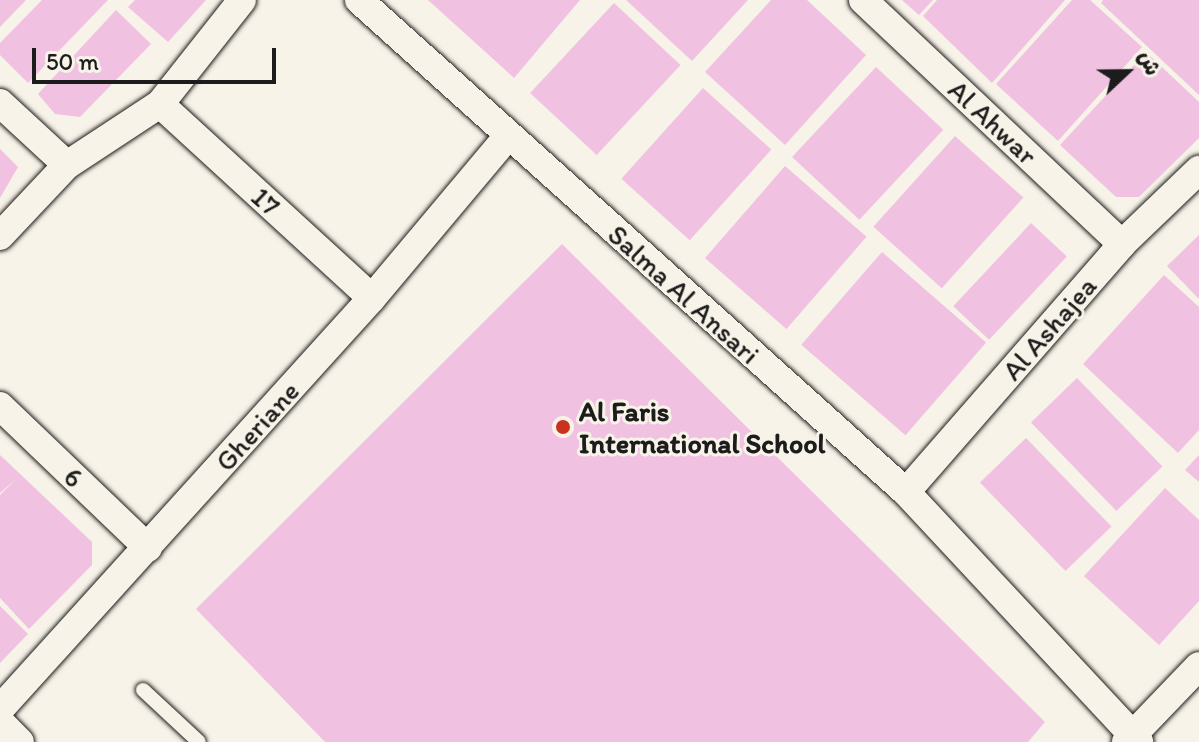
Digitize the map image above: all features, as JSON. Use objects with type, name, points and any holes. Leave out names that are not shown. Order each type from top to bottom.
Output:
[{"type":"street","points":[[0,236],[67,165],[160,104],[242,0]]},
{"type":"street","name":"Salma Al Ansari","points":[[359,0],[507,137],[906,492],[1133,740]]},
{"type":"street","name":"Al Ahwar","points":[[863,0],[1122,244]]},
{"type":"street","points":[[0,103],[67,165]]},
{"type":"street","name":"17","points":[[160,104],[372,298]]},
{"type":"street","name":"Gheriane","points":[[0,709],[372,298],[507,137]]},
{"type":"street","name":"Al Ashajea","points":[[906,492],[1122,244],[1199,170]]},
{"type":"street","name":"6","points":[[0,406],[148,548]]},
{"type":"street","points":[[1133,740],[1199,666]]},
{"type":"street","points":[[0,722],[20,742]]},
{"type":"lane","points":[[143,690],[199,742]]},
{"type":"building","points":[[0,0],[26,0],[0,27]]},
{"type":"building","points":[[42,0],[108,0],[28,83],[0,55],[0,43]]},
{"type":"building","points":[[135,0],[206,0],[168,42],[128,7]]},
{"type":"building","points":[[428,0],[580,0],[514,78]]},
{"type":"building","points":[[626,0],[748,0],[692,61]]},
{"type":"building","points":[[771,0],[807,0],[866,55],[785,145],[705,72]]},
{"type":"building","points":[[902,0],[933,0],[919,15]]},
{"type":"building","points":[[937,0],[1065,0],[992,83],[923,16]]},
{"type":"building","points":[[1072,0],[1090,0],[1142,47],[1058,141],[996,84]]},
{"type":"building","points":[[1103,0],[1199,0],[1199,95],[1101,3]]},
{"type":"building","points":[[614,3],[681,65],[597,155],[530,93]]},
{"type":"building","points":[[116,10],[151,44],[80,117],[55,114],[38,94]]},
{"type":"building","points":[[1146,52],[1199,102],[1199,138],[1139,197],[1116,197],[1060,145]]},
{"type":"building","points":[[876,67],[943,130],[859,220],[792,157]]},
{"type":"building","points":[[703,88],[771,150],[690,240],[621,179]]},
{"type":"building","points":[[955,136],[1023,198],[942,288],[873,227]]},
{"type":"building","points":[[0,149],[18,167],[0,198]]},
{"type":"building","points":[[785,166],[867,237],[786,329],[705,258]]},
{"type":"building","points":[[1031,223],[1067,256],[989,340],[953,306]]},
{"type":"building","points":[[1199,235],[1199,299],[1167,266]]},
{"type":"building","name":"Al Faris International School","points":[[562,244],[1045,722],[1028,742],[325,742],[196,609]]},
{"type":"building","points":[[882,252],[986,343],[905,435],[801,345]]},
{"type":"building","points":[[1164,275],[1199,307],[1199,430],[1178,453],[1083,364]]},
{"type":"building","points":[[1077,378],[1162,466],[1116,511],[1031,422]]},
{"type":"building","points":[[1026,438],[1111,526],[1065,571],[980,482]]},
{"type":"building","points":[[0,455],[92,542],[92,565],[29,629],[0,598],[0,495],[16,479],[0,493]]},
{"type":"building","points":[[1199,455],[1199,482],[1185,470]]},
{"type":"building","points":[[1165,488],[1199,520],[1199,601],[1159,645],[1084,576]]},
{"type":"building","points":[[0,606],[28,634],[0,663]]},
{"type":"place","name":"Al Faris International School","points":[[563,427]]}]
